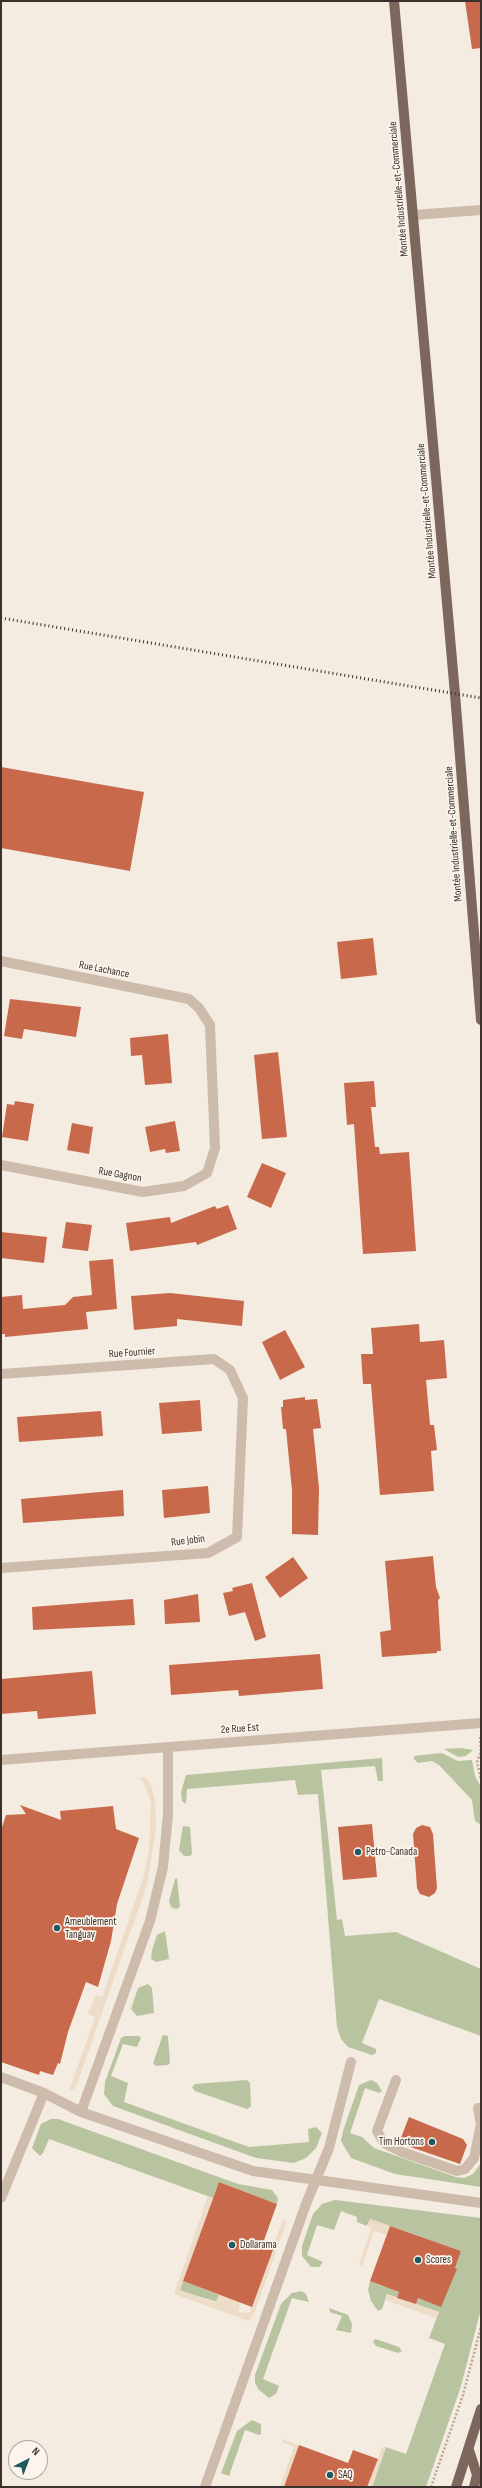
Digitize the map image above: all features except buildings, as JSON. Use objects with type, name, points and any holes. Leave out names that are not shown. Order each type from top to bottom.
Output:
[{"type":"main road","name":"Montée Industrielle-et-Commerciale","points":[[394,1],[414,215],[481,1020]]},
{"type":"main road","points":[[456,2487],[481,2409]]},
{"type":"main road","points":[[469,2450],[477,2475],[474,2487]]},
{"type":"street","points":[[414,215],[481,210]]},
{"type":"street","name":"Rue Lachance","points":[[1,961],[189,999],[199,1008]]},
{"type":"street","name":"Rue Gagnon","points":[[1,1165],[143,1192],[184,1186],[207,1173],[215,1148],[210,1025],[199,1008]]},
{"type":"street","name":"Rue Fournier","points":[[1,1374],[214,1359],[230,1370],[243,1398]]},
{"type":"street","name":"Rue Jobin","points":[[1,1568],[208,1553],[236,1537],[243,1398]]},
{"type":"street","name":"2e Rue Est","points":[[1,1760],[480,1724]]},
{"type":"street","points":[[82,2112],[150,1921],[163,1867],[168,1814],[168,1747]]},
{"type":"street","points":[[205,2487],[306,2204],[329,2148],[351,2062]]},
{"type":"street","points":[[1,2077],[44,2093],[82,2112],[232,2165],[275,2175],[481,2203]]},
{"type":"street","points":[[396,2080],[377,2131],[384,2143],[402,2152],[457,2171],[465,2169],[474,2158],[481,2124],[478,2108]]},
{"type":"street","points":[[1,2198],[44,2093]]},
{"type":"path","points":[[480,1724],[481,1751],[477,1762],[481,1779]]},
{"type":"path","points":[[430,2487],[463,2395],[481,2327]]},
{"type":"green space","points":[[461,1748],[473,1750],[466,1756],[458,1757],[444,1749]]},
{"type":"green space","points":[[442,1753],[458,1761],[472,1760],[475,1776],[481,1787],[481,1825],[475,1821],[472,1800],[439,1765],[432,1761],[418,1763],[414,1759],[414,1756]]},
{"type":"green space","points":[[382,1758],[383,1781],[378,1781],[375,1766],[321,1770],[337,1920],[342,1919],[345,1936],[396,1932],[481,1969],[481,2036],[379,1999],[362,2043],[376,2049],[376,2053],[372,2055],[348,2047],[341,2039],[337,2027],[318,1794],[298,1795],[295,1780],[187,1789],[186,1804],[182,1801],[181,1792],[186,1775]]},
{"type":"green space","points":[[183,1826],[190,1827],[192,1854],[190,1856],[184,1856],[179,1850]]},
{"type":"green space","points":[[177,1878],[180,1907],[176,1909],[171,1907],[169,1901],[175,1879]]},
{"type":"green space","points":[[165,1931],[169,1959],[156,1962],[151,1959],[152,1950],[157,1935]]},
{"type":"green space","points":[[148,1984],[152,1988],[154,2013],[137,2016],[131,2009],[138,1988]]},
{"type":"green space","points":[[163,2035],[168,2036],[170,2063],[168,2065],[156,2066],[153,2063]]},
{"type":"green space","points":[[125,2036],[139,2036],[141,2038],[137,2047],[123,2044],[111,2076],[128,2083],[124,2102],[249,2147],[309,2142],[308,2129],[316,2127],[322,2133],[316,2148],[306,2158],[294,2163],[256,2158],[113,2106],[104,2094],[105,2082],[121,2038]]},
{"type":"green space","points":[[247,2080],[250,2083],[251,2106],[247,2109],[195,2091],[192,2087],[195,2084]]},
{"type":"green space","points":[[371,2080],[377,2083],[382,2091],[379,2093],[365,2088],[350,2133],[362,2137],[374,2148],[456,2177],[464,2178],[473,2174],[481,2163],[481,2187],[395,2174],[351,2158],[341,2141],[343,2131],[359,2085]]},
{"type":"green space","points":[[51,2119],[58,2119],[238,2184],[272,2190],[278,2198],[277,2204],[219,2182],[213,2198],[49,2139],[43,2153],[40,2156],[32,2148],[41,2124]]},
{"type":"green space","points":[[335,2200],[481,2218],[481,2309],[461,2386],[426,2487],[372,2487],[386,2447],[406,2454],[445,2344],[429,2338],[439,2312],[416,2304],[418,2298],[441,2306],[456,2269],[455,2268],[461,2251],[370,2219],[367,2226],[357,2222],[357,2217],[341,2211],[334,2230],[317,2225],[307,2255],[323,2262],[319,2267],[311,2267],[302,2256],[302,2246],[313,2214],[322,2204]]},
{"type":"green space","points":[[183,2281],[219,2295],[217,2302],[181,2291],[180,2288]]},
{"type":"green space","points":[[370,2281],[399,2292],[397,2298],[387,2294],[382,2309],[378,2311],[371,2301],[368,2290]]},
{"type":"green space","points":[[301,2291],[306,2294],[309,2302],[292,2298],[263,2379],[279,2386],[276,2394],[269,2398],[259,2390],[255,2383],[255,2375],[281,2304],[292,2293]]},
{"type":"green space","points":[[329,2308],[348,2315],[352,2324],[351,2333],[336,2330],[342,2316],[330,2312]]},
{"type":"green space","points":[[375,2339],[399,2347],[402,2351],[398,2353],[376,2346],[373,2342]]},
{"type":"green space","points":[[252,2420],[261,2424],[261,2434],[259,2435],[245,2430],[229,2476],[221,2473],[237,2431]]},
{"type":"shaded area","points":[[146,1777],[152,1788],[155,1801],[156,1829],[147,1885],[77,2084],[74,2089],[69,2091],[95,2017],[88,2014],[96,1995],[102,1997],[143,1879],[149,1849],[151,1802],[144,1783],[139,1778]]},
{"type":"shaded area","points":[[208,2196],[213,2198],[180,2290],[215,2303],[219,2295],[241,2302],[238,2311],[244,2313],[250,2312],[282,2222],[284,2219],[287,2221],[254,2314],[249,2321],[174,2294]]},
{"type":"shaded area","points":[[370,2219],[390,2226],[386,2235],[374,2231],[362,2266],[359,2264],[371,2228],[367,2226]]},
{"type":"shaded area","points":[[387,2294],[439,2312],[436,2318],[385,2300]]},
{"type":"shaded area","points":[[282,2439],[299,2445],[284,2487],[280,2487],[294,2447],[282,2442]]},
{"type":"shaded area","points":[[382,2447],[386,2447],[372,2487],[367,2487]]},
{"type":"railway","points":[[1,618],[481,698]]},
{"type":"place","name":"Petro-Canada","points":[[358,1852]]},
{"type":"place","name":"Ameublement Tanguay","points":[[57,1928]]},
{"type":"place","name":"Tim Hortons","points":[[432,2142]]},
{"type":"place","name":"Dollarama","points":[[232,2245]]},
{"type":"place","name":"Scores","points":[[418,2260]]},
{"type":"place","name":"SAQ","points":[[330,2475]]}]
